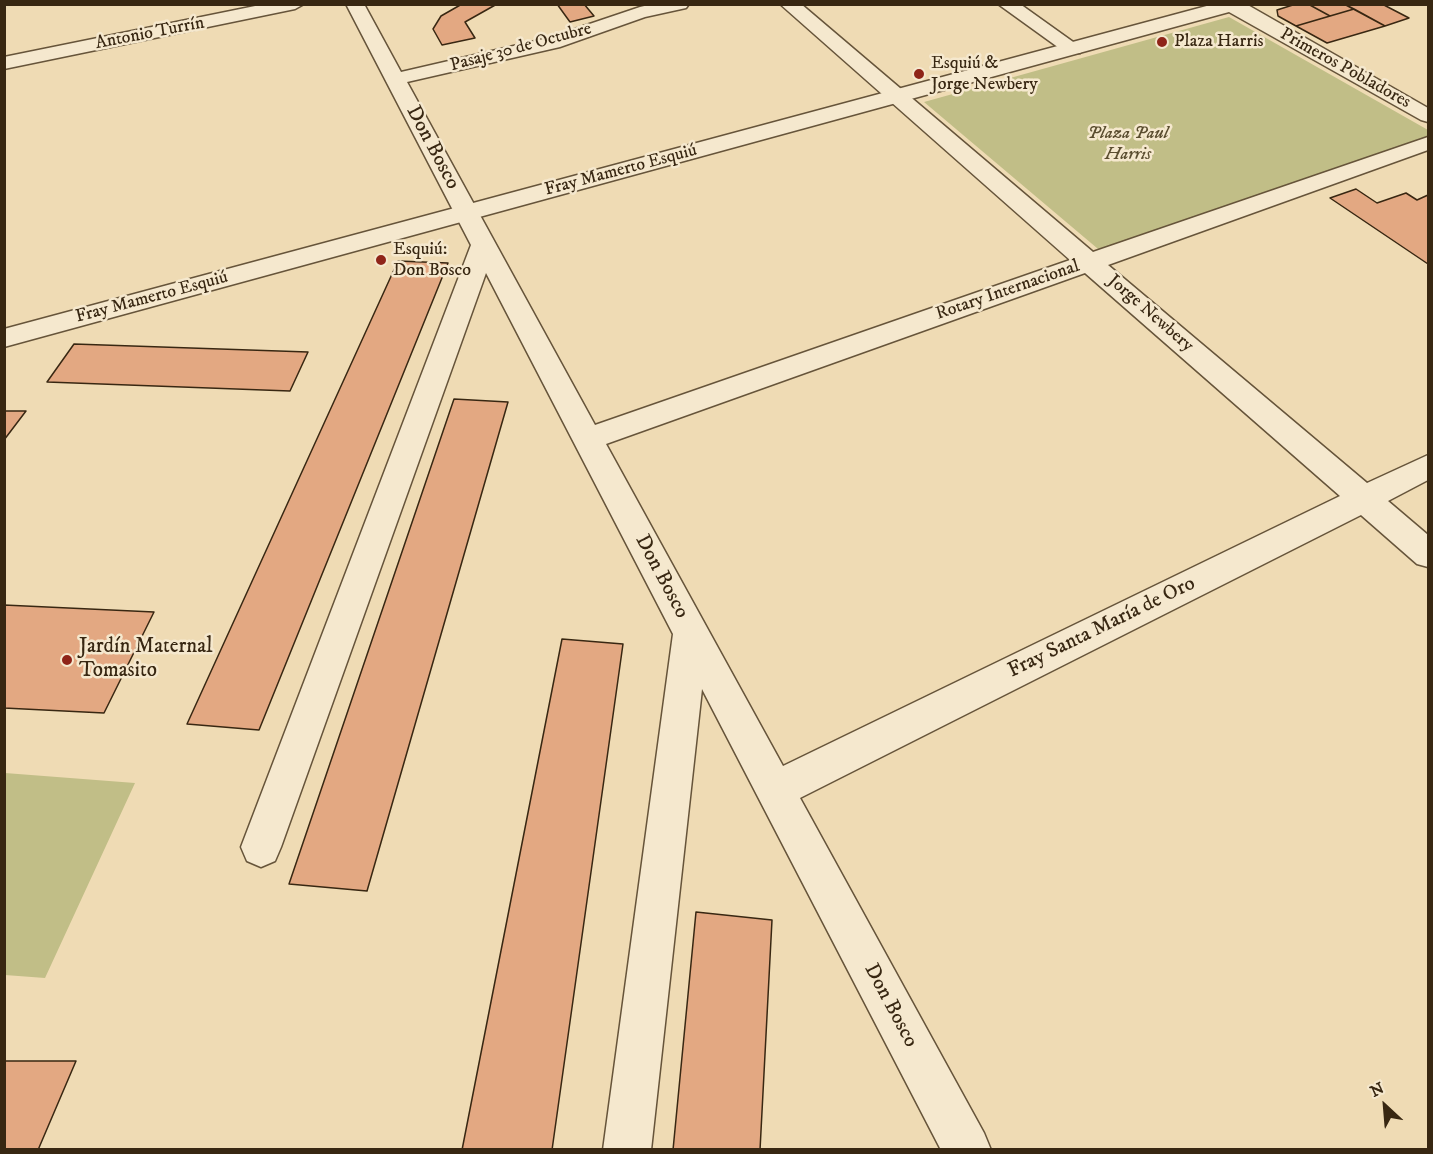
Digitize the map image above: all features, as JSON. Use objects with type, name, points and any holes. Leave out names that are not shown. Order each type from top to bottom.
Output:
[{"type":"street","name":"Antonio Turrín","points":[[4,63],[295,4]]},
{"type":"street","name":"Don Bosco","points":[[355,4],[967,1149]]},
{"type":"street","name":"Pasaje 30 de Octubre","points":[[395,80],[553,43],[640,14],[680,4]]},
{"type":"street","name":"Jorge Newbery","points":[[789,4],[1428,554]]},
{"type":"street","points":[[1006,4],[1073,49]]},
{"type":"street","name":"Fray Mamerto Esquiú","points":[[4,338],[1233,5]]},
{"type":"street","name":"Primeros Pobladores","points":[[1233,5],[1428,116]]},
{"type":"street","name":"Rotary Internacional","points":[[588,439],[1428,143]]},
{"type":"street","points":[[261,847],[484,244]]},
{"type":"street","name":"Fray Santa María de Oro","points":[[775,790],[1428,467]]},
{"type":"street","points":[[627,1149],[690,632]]},
{"type":"green space","name":"Plaza Paul Harris","points":[[1229,17],[1428,130],[1428,139],[1104,254],[924,102]]},
{"type":"green space","points":[[5,773],[135,783],[45,978],[5,975]]},
{"type":"building","points":[[462,4],[497,4],[465,22],[475,38],[442,45],[433,29],[441,16]]},
{"type":"building","points":[[557,4],[584,4],[594,16],[570,22]]},
{"type":"building","points":[[1296,4],[1308,4],[1330,16],[1296,26],[1278,16],[1277,10]]},
{"type":"building","points":[[1308,4],[1344,4],[1354,9],[1330,16]]},
{"type":"building","points":[[1344,4],[1382,4],[1409,18],[1385,26]]},
{"type":"building","points":[[1354,9],[1385,26],[1327,43],[1296,26]]},
{"type":"building","points":[[1356,189],[1377,203],[1406,193],[1417,200],[1428,195],[1428,264],[1330,198]]},
{"type":"building","points":[[398,261],[448,263],[259,730],[187,724]]},
{"type":"building","points":[[74,344],[308,352],[290,391],[47,382]]},
{"type":"building","points":[[454,399],[508,402],[367,891],[289,884]]},
{"type":"building","points":[[4,411],[26,411],[4,440]]},
{"type":"building","name":"Jardín Maternal Tomasito","points":[[4,605],[154,612],[104,713],[4,708]]},
{"type":"building","points":[[562,639],[623,644],[552,1150],[462,1150]]},
{"type":"building","points":[[696,912],[772,920],[760,1150],[673,1150]]},
{"type":"building","points":[[4,1061],[76,1061],[38,1150],[4,1150]]},
{"type":"place","name":"Plaza Harris","points":[[1162,42]]},
{"type":"place","name":"Esquiú & Jorge Newbery","points":[[919,74]]},
{"type":"place","name":"Esquiú: Don Bosco","points":[[381,260]]},
{"type":"place","name":"Jardín Maternal Tomasito","points":[[67,660]]}]
